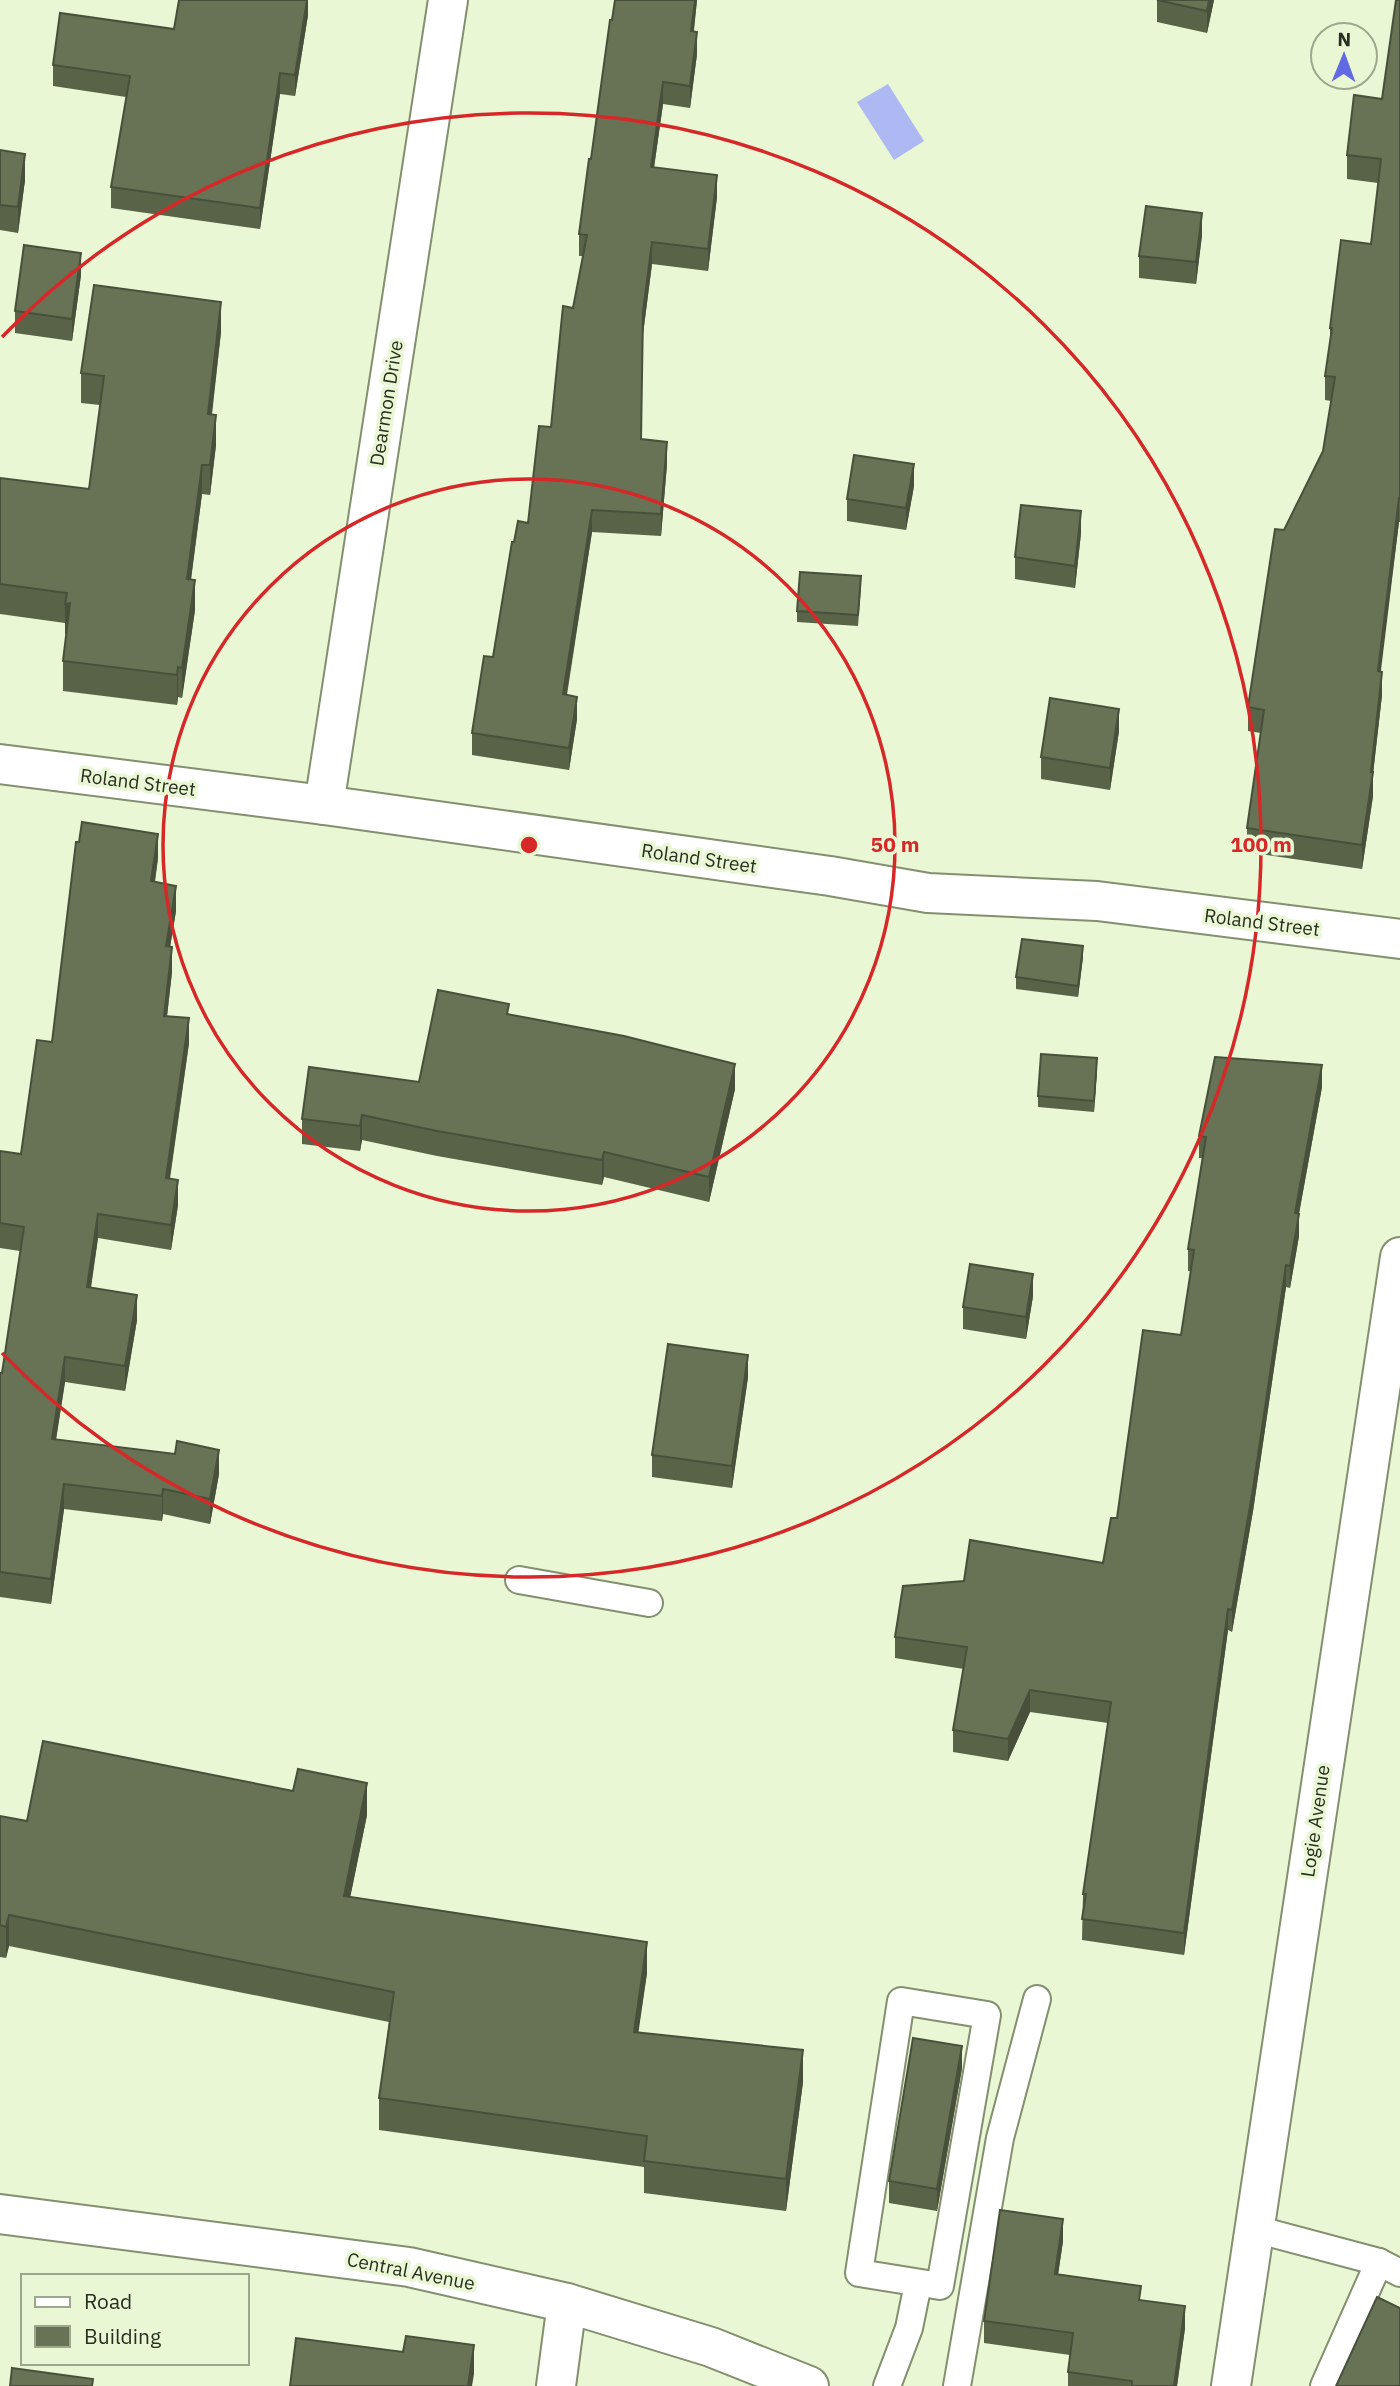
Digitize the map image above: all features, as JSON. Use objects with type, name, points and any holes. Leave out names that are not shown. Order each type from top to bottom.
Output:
[{"type":"street","name":"Dearmon Drive","points":[[324,805],[448,0]]},
{"type":"street","name":"Roland Street","points":[[0,764],[324,805],[830,876],[928,893],[1097,901],[1400,939]]},
{"type":"street","name":"Logie Avenue","points":[[1231,2386],[1400,1257]]},
{"type":"street","name":"Central Avenue","points":[[0,2214],[409,2267],[568,2303],[711,2347],[808,2386]]},
{"type":"street","points":[[556,2386],[568,2303]]},
{"type":"lane","points":[[519,1580],[649,1603]]},
{"type":"lane","points":[[957,2386],[1000,2138],[1037,1999]]},
{"type":"lane","points":[[901,2001],[987,2015],[940,2286],[918,2284],[859,2273],[901,2001]]},
{"type":"lane","points":[[1255,2229],[1389,2268],[1324,2386]]},
{"type":"lane","points":[[887,2386],[909,2328],[918,2284]]},
{"type":"water","points":[[888,84],[924,141],[894,160],[857,102]]},
{"type":"building","points":[[179,0],[307,0],[295,75],[280,73],[260,208],[111,187],[130,76],[53,65],[60,13],[174,29]]},
{"type":"building","points":[[615,0],[695,0],[691,31],[697,32],[690,86],[663,82],[651,167],[717,175],[708,249],[652,242],[643,312],[641,439],[667,442],[661,514],[592,510],[563,694],[577,697],[569,748],[472,733],[484,656],[493,657],[512,542],[518,521],[528,523],[539,426],[551,427],[563,306],[573,308],[587,235],[579,234]]},
{"type":"building","points":[[1157,0],[1209,0],[1207,11]]},
{"type":"building","points":[[1396,0],[1400,0],[1400,498],[1378,671],[1382,672],[1373,772],[1362,845],[1247,828],[1264,710],[1248,707],[1275,529],[1284,530],[1323,451],[1335,377],[1325,376],[1341,240],[1371,244],[1381,159],[1347,155],[1354,95],[1382,99]]},
{"type":"building","points":[[0,150],[25,154],[18,207],[0,205]]},
{"type":"building","points":[[1146,206],[1202,213],[1196,262],[1139,256]]},
{"type":"building","points":[[24,245],[81,253],[72,319],[15,311]]},
{"type":"building","points":[[94,285],[221,302],[208,414],[216,415],[210,465],[202,465],[187,579],[195,580],[182,668],[178,667],[177,675],[63,661],[70,603],[65,604],[67,593],[0,584],[0,478],[89,489],[104,376],[81,373]]},
{"type":"building","points":[[854,455],[914,464],[906,508],[847,499]]},
{"type":"building","points":[[1021,505],[1081,511],[1075,566],[1015,557]]},
{"type":"building","points":[[800,572],[861,576],[858,615],[797,611]]},
{"type":"building","points":[[1050,698],[1119,709],[1110,768],[1041,757]]},
{"type":"building","points":[[82,822],[158,834],[151,881],[176,886],[166,946],[172,947],[164,1016],[189,1018],[166,1178],[178,1180],[171,1225],[98,1214],[87,1287],[137,1295],[125,1366],[65,1357],[52,1439],[175,1454],[177,1441],[219,1450],[210,1499],[163,1489],[162,1496],[64,1484],[51,1579],[0,1572],[0,1373],[24,1227],[0,1223],[0,1151],[21,1154],[37,1040],[52,1042],[76,842],[79,842]]},
{"type":"building","points":[[1022,939],[1083,946],[1078,986],[1016,977]]},
{"type":"building","points":[[438,990],[509,1004],[507,1014],[624,1036],[735,1064],[709,1177],[604,1152],[602,1160],[362,1115],[360,1126],[302,1119],[309,1067],[419,1082]]},
{"type":"building","points":[[1041,1054],[1097,1058],[1094,1101],[1038,1096]]},
{"type":"building","points":[[1215,1057],[1322,1065],[1295,1213],[1299,1214],[1290,1266],[1286,1265],[1253,1489],[1232,1610],[1228,1609],[1184,1933],[1082,1919],[1086,1894],[1083,1894],[1111,1702],[1030,1690],[1008,1739],[953,1730],[967,1647],[895,1637],[903,1586],[964,1581],[970,1540],[1103,1563],[1111,1518],[1117,1518],[1143,1330],[1181,1335],[1194,1250],[1188,1249],[1206,1137],[1199,1136]]},
{"type":"building","points":[[970,1264],[1033,1274],[1026,1317],[963,1307]]},
{"type":"building","points":[[668,1344],[748,1355],[732,1466],[652,1455]]},
{"type":"building","points":[[43,1741],[293,1791],[298,1769],[367,1783],[344,1896],[647,1942],[634,2032],[803,2050],[786,2179],[644,2161],[647,2136],[379,2098],[394,1992],[9,1915],[6,1927],[0,1925],[0,1816],[27,1821]]},
{"type":"building","points":[[913,2038],[962,2046],[937,2189],[889,2181]]},
{"type":"building","points":[[1000,2210],[1063,2219],[1055,2274],[1141,2286],[1139,2300],[1185,2306],[1174,2386],[1132,2386],[1132,2381],[1068,2372],[1073,2333],[984,2321]]},
{"type":"building","points":[[1377,2297],[1400,2308],[1400,2386],[1336,2386]]},
{"type":"building","points":[[406,2336],[474,2345],[468,2386],[290,2386],[296,2338],[403,2352]]},
{"type":"building","points":[[12,2368],[93,2379],[92,2386],[10,2386]]}]
